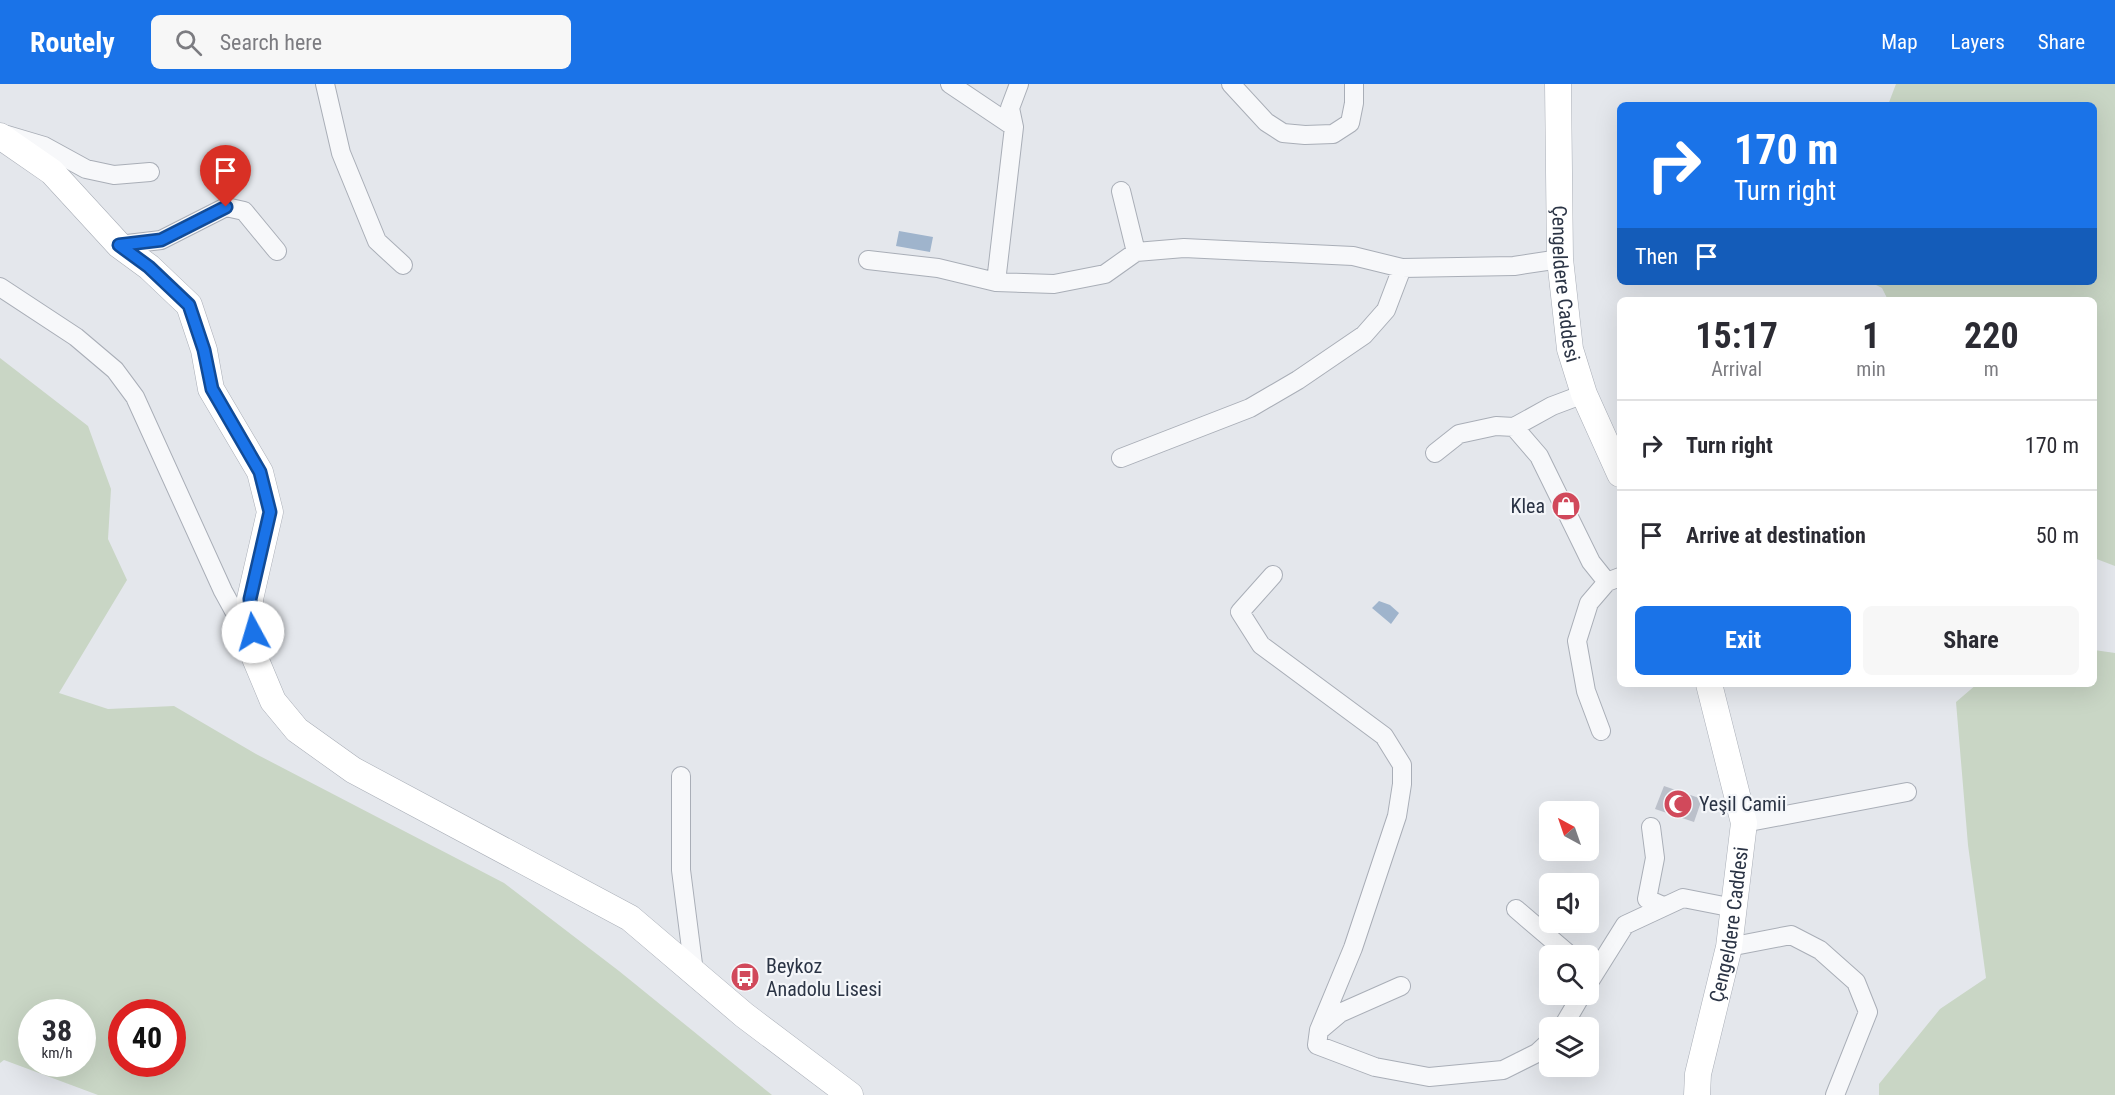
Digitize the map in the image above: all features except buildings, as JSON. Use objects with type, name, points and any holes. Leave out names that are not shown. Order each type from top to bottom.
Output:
[{"type":"street","points":[[325,84],[341,153],[377,241],[403,265]]},
{"type":"street","points":[[950,84],[1014,127]]},
{"type":"street","points":[[996,282],[1014,127],[1010,108],[1019,84]]},
{"type":"street","points":[[1230,84],[1266,122],[1282,133],[1305,135],[1333,134],[1350,123],[1354,103],[1354,84]]},
{"type":"street","name":"Çengeldere Caddesi","points":[[1557,84],[1560,260],[1570,349],[1584,394],[1617,467]]},
{"type":"street","points":[[0,134],[44,146],[86,169],[114,175],[150,172]]},
{"type":"street","points":[[0,134],[52,172],[119,245],[149,267],[189,305],[204,350],[212,389],[260,472],[270,512],[250,599],[255,658],[273,701],[297,730],[352,770],[630,918],[744,1015],[850,1095]]},
{"type":"street","points":[[1121,191],[1136,252]]},
{"type":"street","points":[[119,245],[161,240],[226,207],[244,211],[277,251]]},
{"type":"street","points":[[868,260],[938,268],[996,282],[1054,284],[1105,274],[1136,252],[1184,248],[1353,256],[1402,268],[1514,266],[1560,260]]},
{"type":"street","points":[[1121,458],[1250,408],[1307,374],[1364,335],[1386,310],[1402,268]]},
{"type":"street","points":[[0,287],[76,337],[115,370],[135,398],[218,581],[255,648]]},
{"type":"street","points":[[1435,453],[1459,434],[1496,426],[1514,427],[1552,406],[1584,394]]},
{"type":"street","points":[[1514,427],[1539,456],[1591,562],[1613,580],[1589,603],[1577,641],[1586,691],[1601,731]]},
{"type":"street","points":[[1273,575],[1240,612],[1261,645],[1384,736],[1402,765],[1402,784],[1397,816],[1353,948],[1319,1030],[1317,1045],[1375,1067],[1429,1077],[1503,1070],[1539,1051]]},
{"type":"street","name":"Çengeldere Caddesi","points":[[1697,1095],[1698,1074],[1729,947],[1744,823],[1710,687]]},
{"type":"street","points":[[681,776],[681,870],[694,972]]},
{"type":"street","points":[[1744,823],[1907,792]]},
{"type":"street","points":[[1651,827],[1655,858],[1647,899],[1664,906]]},
{"type":"street","points":[[1599,963],[1625,925],[1683,898],[1734,908]]},
{"type":"street","points":[[1516,909],[1558,945]]},
{"type":"street","points":[[1729,947],[1791,935],[1820,950],[1856,982],[1868,1012],[1835,1095]]},
{"type":"street","points":[[1319,1030],[1340,1013],[1401,987]]},
{"type":"green space","points":[[1896,84],[2115,84],[2115,566],[2097,559],[2097,297],[1886,297],[1882,288],[1876,285],[2097,285],[2097,102],[1889,102]]},
{"type":"green space","points":[[0,358],[88,426],[111,489],[108,539],[127,580],[59,693],[108,709],[174,706],[256,754],[504,883],[619,971],[772,1095],[98,1095],[50,1077],[96,1077],[96,999],[18,999],[18,1065],[4,1060],[0,1063]]},
{"type":"green space","points":[[2097,650],[2115,653],[2115,1095],[1879,1095],[1879,1084],[1940,1009],[1986,978],[1968,845],[1956,702],[1974,687],[2097,687]]},
{"type":"water","points":[[899,231],[933,237],[930,252],[896,246]]},
{"type":"water","points":[[1379,601],[1390,605],[1399,613],[1391,624],[1372,608]]},
{"type":"place","name":"Klea","points":[[1566,506]]},
{"type":"place","name":"Yeşil Camii","points":[[1678,804]]},
{"type":"place","name":"Beykoz Anadolu Lisesi","points":[[745,977]]},
{"type":"route","points":[[226,207],[161,240],[119,245],[149,267],[189,305],[204,350],[212,389],[260,472],[270,512],[250,599],[253,632]]}]
